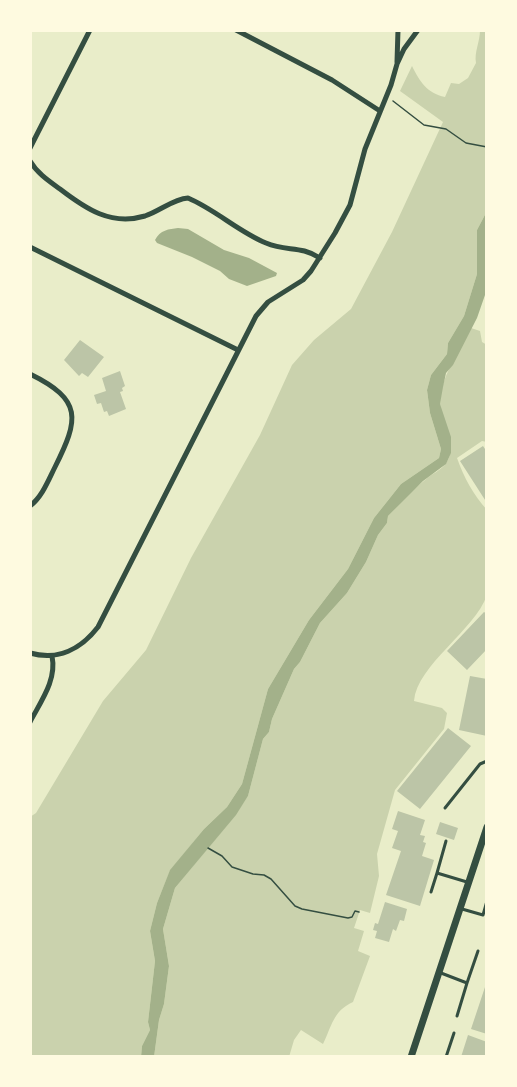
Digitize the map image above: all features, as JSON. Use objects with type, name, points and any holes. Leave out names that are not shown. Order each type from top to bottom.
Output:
[{"type":"street","points":[[30,147],[90,30]]},
{"type":"street","points":[[236,30],[332,80],[380,111]]},
{"type":"street","points":[[398,30],[398,64]]},
{"type":"street","points":[[30,653],[52,656],[74,649],[90,638],[98,627],[261,308],[303,280],[320,258],[350,205],[365,149],[398,64],[404,49],[418,30]]},
{"type":"street","points":[[30,161],[39,173],[84,208],[97,214],[111,218],[132,219],[159,210],[182,198],[188,198],[263,242],[287,249],[304,249],[320,258]]},
{"type":"street","points":[[30,247],[238,350]]},
{"type":"street","points":[[30,374],[60,391],[70,409],[72,419],[69,438],[41,495],[30,507]]},
{"type":"street","points":[[30,722],[54,672],[52,656]]},
{"type":"street","points":[[411,1057],[487,827]]},
{"type":"lane","points":[[445,808],[480,764],[487,761]]},
{"type":"lane","points":[[431,892],[446,841]]},
{"type":"lane","points":[[437,873],[469,883]]},
{"type":"lane","points":[[460,909],[483,915],[487,900]]},
{"type":"lane","points":[[457,1016],[478,951]]},
{"type":"lane","points":[[439,973],[467,983]]},
{"type":"lane","points":[[446,1057],[454,1033]]},
{"type":"path","points":[[386,96],[424,125],[446,129],[466,143],[487,147]]},
{"type":"path","points":[[208,848],[222,856],[232,867],[271,879],[295,906],[302,909],[348,918],[352,917],[355,911],[359,912]]},
{"type":"shaded area","points":[[480,30],[487,30],[487,211],[477,230],[477,274],[464,316],[448,343],[447,354],[431,375],[427,390],[430,413],[441,449],[439,458],[401,484],[374,518],[348,569],[309,620],[268,689],[242,784],[227,807],[204,829],[170,871],[157,903],[150,931],[155,961],[148,1022],[150,1030],[142,1046],[141,1057],[30,1057],[30,817],[36,813],[103,701],[146,650],[191,558],[260,435],[292,365],[314,340],[351,309],[392,232],[443,122],[400,91],[412,66],[425,86],[433,93],[445,97],[451,83],[459,84],[468,78],[476,63]]},
{"type":"shaded area","points":[[487,211],[485,295],[477,318],[453,365],[446,373],[440,404],[451,437],[451,453],[446,464],[423,481],[388,516],[387,523],[378,535],[366,562],[347,593],[320,623],[294,669],[272,719],[269,732],[263,739],[248,796],[236,815],[175,888],[163,929],[169,966],[154,1057],[141,1057],[142,1046],[150,1030],[148,1022],[155,961],[150,931],[157,903],[170,870],[204,829],[227,807],[242,784],[268,689],[309,620],[348,569],[374,518],[401,484],[439,458],[441,449],[430,413],[427,390],[431,375],[447,354],[448,343],[464,316],[477,274],[477,230]]},
{"type":"shaded area","points":[[178,228],[188,229],[224,250],[249,258],[277,273],[276,276],[247,286],[155,240],[162,232]]},
{"type":"shaded area","points":[[471,328],[480,331],[482,342],[487,345],[487,442],[482,441],[457,458],[469,485],[487,510],[487,595],[481,608],[435,661],[418,688],[414,701],[442,708],[447,713],[444,729],[395,790],[377,854],[379,876],[370,913],[360,910],[354,928],[364,931],[358,951],[370,956],[353,1002],[337,1014],[323,1044],[301,1030],[294,1040],[289,1057],[154,1057],[169,966],[163,929],[175,888],[248,796],[263,739],[269,732],[272,719],[294,669],[320,623],[347,593],[366,562],[378,535],[387,523],[388,516],[415,488],[442,468],[450,456],[451,441],[441,412],[441,395],[446,375]]},
{"type":"building","points":[[80,340],[104,357],[88,377],[82,373],[79,376],[64,360]]},
{"type":"building","points":[[120,371],[125,386],[120,392],[126,409],[109,416],[107,411],[104,412],[101,403],[97,404],[94,395],[106,391],[102,378]]},
{"type":"building","points":[[483,446],[487,452],[487,503],[460,461]]},
{"type":"building","points":[[484,612],[487,614],[487,649],[467,670],[447,651]]},
{"type":"building","points":[[470,676],[487,679],[487,736],[459,730]]},
{"type":"building","points":[[448,728],[471,746],[420,809],[397,791]]},
{"type":"building","points":[[398,811],[425,820],[420,835],[425,836],[423,842],[426,843],[422,856],[434,860],[420,906],[386,895],[401,851],[392,848],[398,831],[392,829]]},
{"type":"building","points":[[440,822],[458,828],[454,840],[436,834]]},
{"type":"building","points":[[385,902],[407,909],[404,921],[400,920],[396,931],[393,929],[389,942],[375,938],[377,931],[373,930],[375,923],[378,924]]},
{"type":"building","points":[[487,981],[487,1034],[471,1029]]},
{"type":"building","points":[[468,1035],[487,1042],[487,1057],[461,1057]]}]
